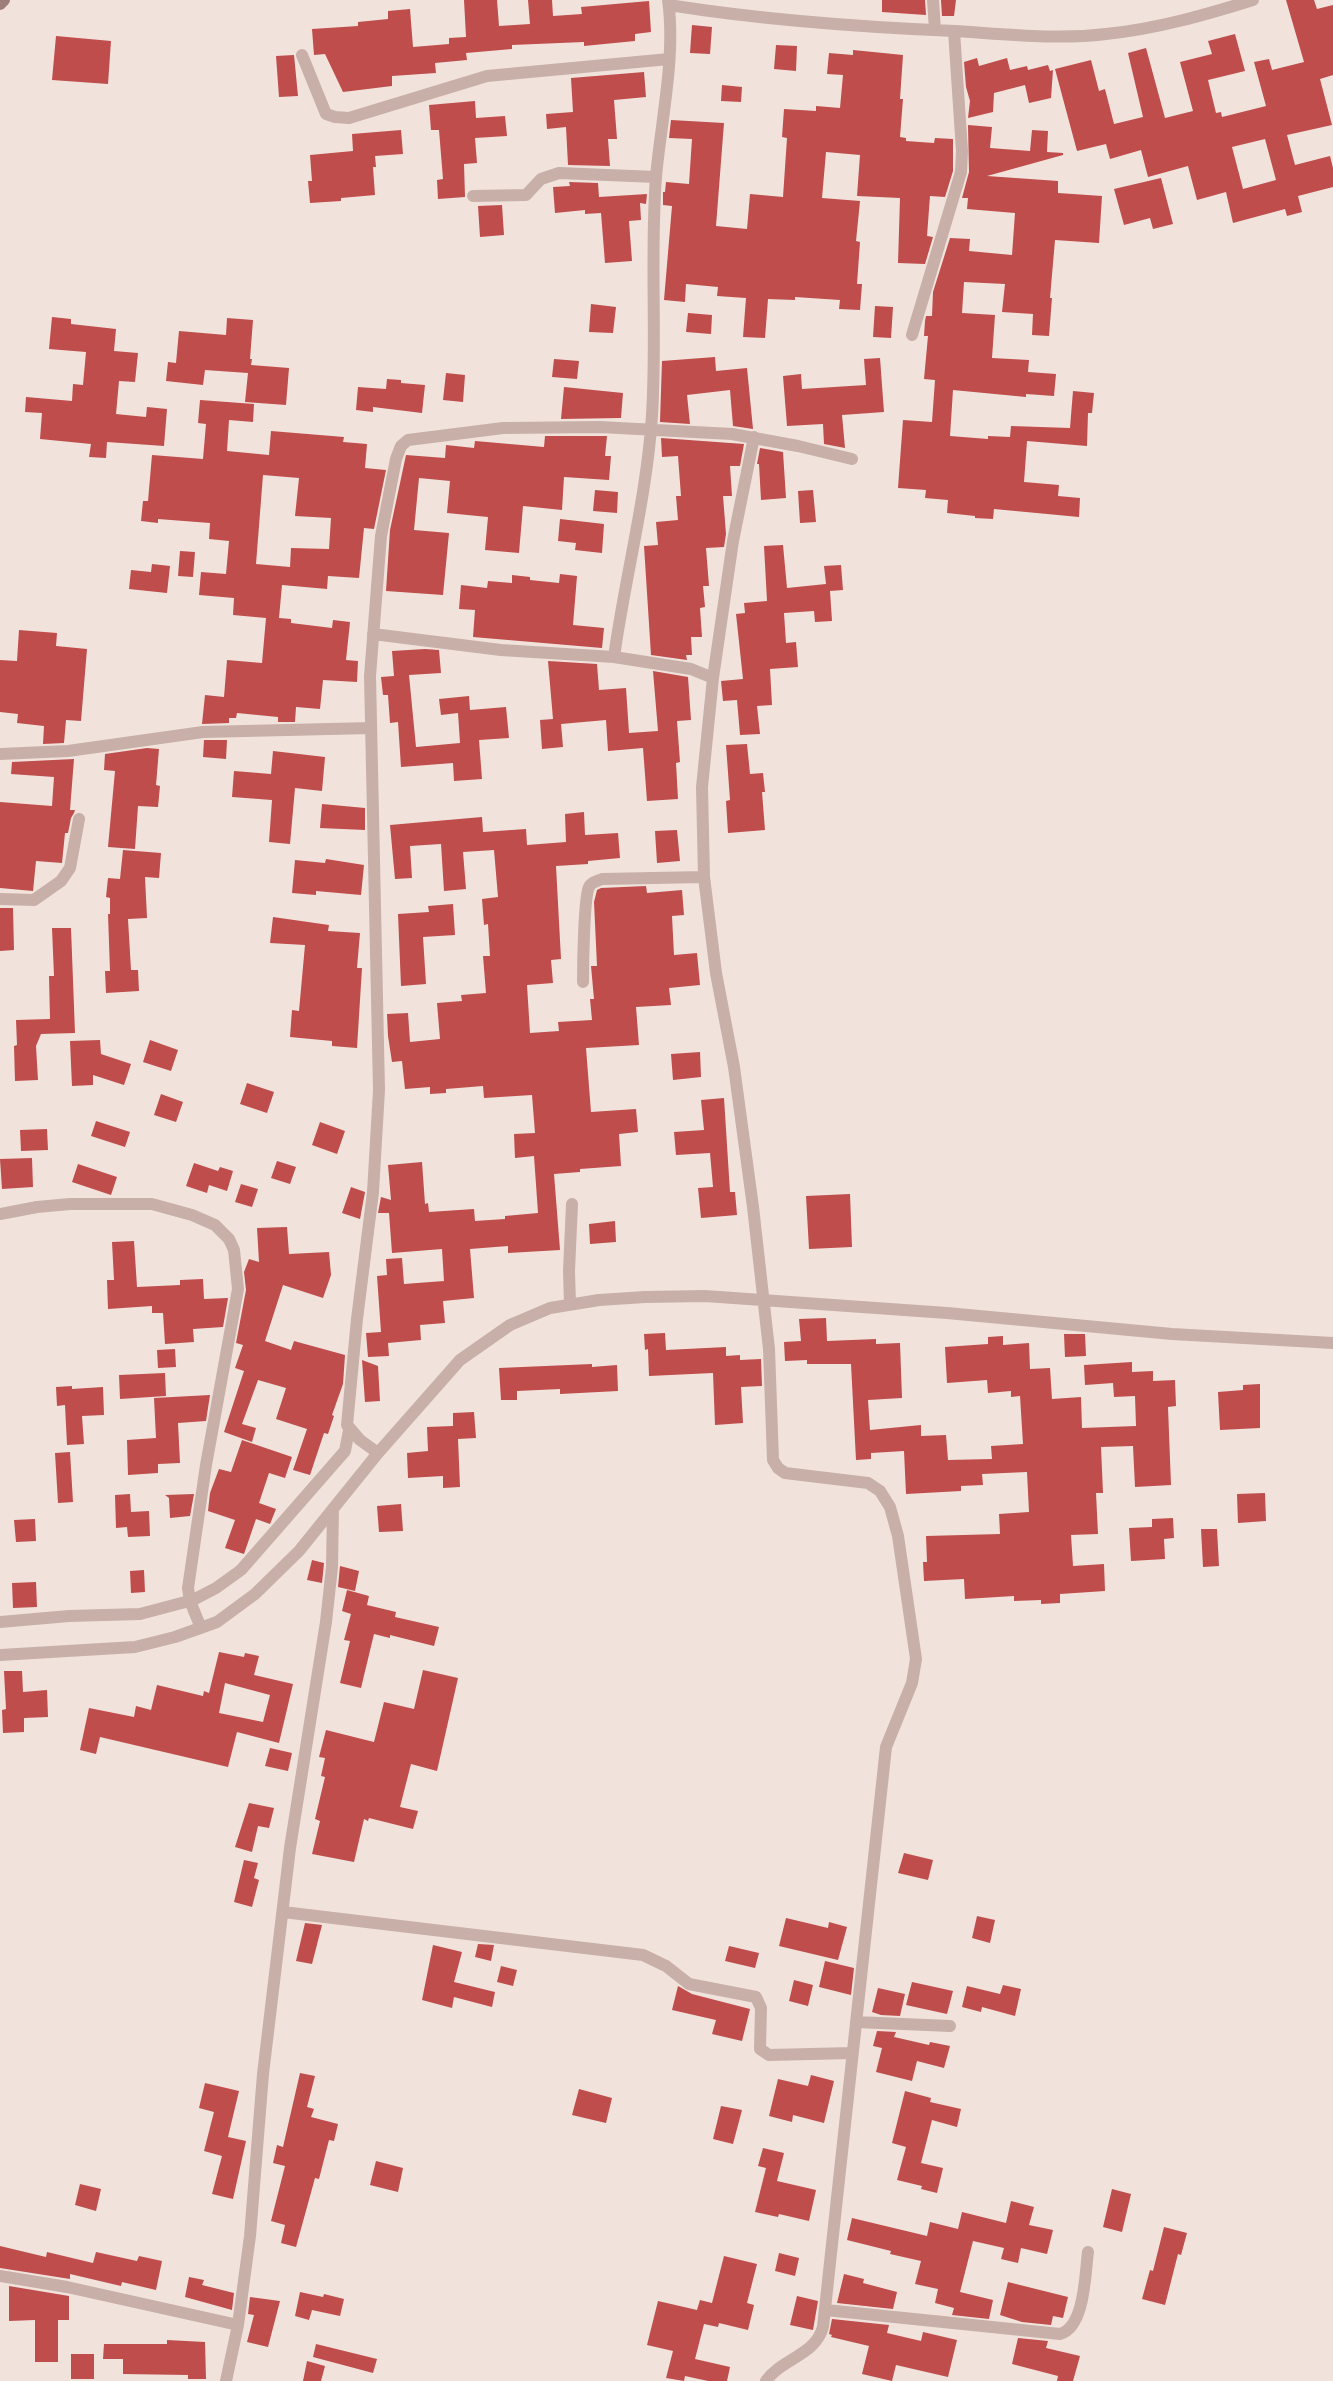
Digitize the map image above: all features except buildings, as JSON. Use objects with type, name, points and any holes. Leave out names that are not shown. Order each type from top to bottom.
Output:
[{"type":"main road","points":[[0,4],[4,0]]},
{"type":"street","points":[[933,0],[936,30]]},
{"type":"street","points":[[614,657],[651,430],[654,362],[653,236],[656,177],[669,59],[668,2],[756,16],[936,30],[1069,36],[1105,35],[1158,27],[1253,0]]},
{"type":"street","points":[[912,335],[962,167],[954,31]]},
{"type":"street","points":[[302,55],[326,114],[349,118],[487,76],[669,59]]},
{"type":"street","points":[[473,196],[526,195],[541,179],[559,173],[656,177]]},
{"type":"street","points":[[376,1452],[349,1430],[347,1425],[377,1146],[379,1080],[370,676],[381,536],[396,459],[404,442],[503,428],[600,428],[732,434],[754,437],[852,459]]},
{"type":"street","points":[[754,437],[734,541],[713,678],[702,788],[704,877],[716,973],[734,1067],[760,1270],[769,1349],[775,1464],[785,1473],[855,1481],[868,1484],[880,1491],[890,1508],[898,1536],[915,1649],[915,1672],[912,1683],[886,1747],[826,2310],[821,2335],[814,2345],[775,2371],[766,2381]]},
{"type":"street","points":[[373,634],[501,650],[614,657],[691,669],[713,678]]},
{"type":"street","points":[[0,754],[68,751],[203,732],[371,728]]},
{"type":"street","points":[[0,899],[34,900],[61,881],[70,868],[79,819]]},
{"type":"street","points":[[582,982],[589,887],[593,883],[602,880],[704,877]]},
{"type":"street","points":[[0,1214],[37,1207],[70,1204],[152,1204],[192,1215],[215,1225],[229,1239],[234,1250],[238,1289],[206,1465],[188,1588],[191,1604],[200,1626]]},
{"type":"street","points":[[570,1301],[569,1271],[572,1204]]},
{"type":"street","points":[[0,1655],[135,1647],[175,1637],[200,1626],[217,1622],[255,1594],[299,1551],[376,1452],[460,1360],[510,1325],[570,1301],[644,1297],[762,1296],[1172,1334],[1333,1343]]},
{"type":"street","points":[[0,1622],[69,1616],[133,1615],[191,1604],[241,1570],[345,1451],[349,1430]]},
{"type":"street","points":[[226,2381],[238,2325],[250,2236],[263,2074],[292,1838],[326,1622],[332,1567],[332,1509]]},
{"type":"street","points":[[283,1912],[643,1956],[666,1966],[689,1984],[756,1996],[762,2008],[760,2049],[765,2053],[778,2056],[852,2053]]},
{"type":"street","points":[[856,2022],[950,2026]]},
{"type":"street","points":[[826,2310],[1060,2334],[1073,2326],[1080,2309],[1088,2252]]},
{"type":"street","points":[[0,2276],[67,2287],[238,2325]]}]
